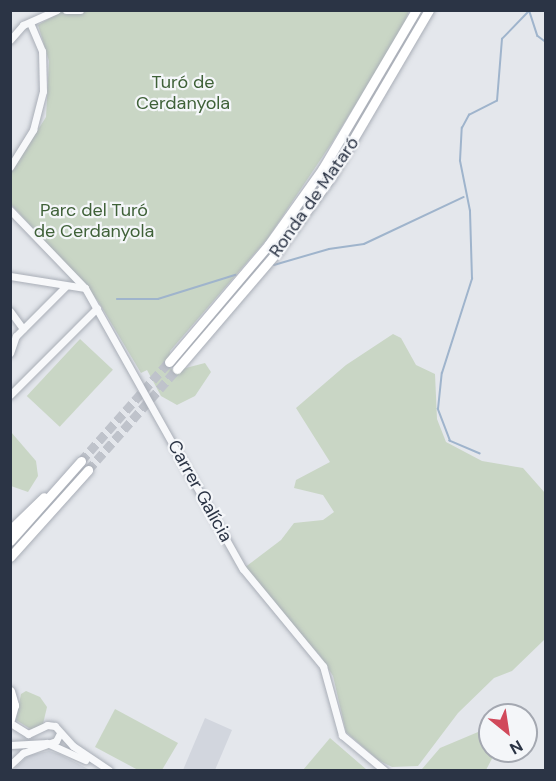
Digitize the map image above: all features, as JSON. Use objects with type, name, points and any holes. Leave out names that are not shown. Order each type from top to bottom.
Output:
[{"type":"highway","name":"Ronda de Mataró","points":[[169,362],[269,244],[359,112],[410,23],[415,10]]},
{"type":"highway","name":"Ronda de Mataró","points":[[177,369],[277,252],[331,177],[429,10]]},
{"type":"highway","points":[[10,541],[81,461]]},
{"type":"highway","points":[[10,557],[88,470]]},
{"type":"highway","points":[[10,530],[66,478]]},
{"type":"highway","points":[[10,565],[62,500]]},
{"type":"highway","points":[[10,691],[14,705],[11,721]]},
{"type":"street","points":[[10,40],[23,25],[57,10]]},
{"type":"street","points":[[66,10],[80,10]]},
{"type":"street","points":[[10,167],[33,130],[43,91],[42,51],[30,23]]},
{"type":"street","name":"Carrer Galícia","points":[[10,210],[85,288],[243,569],[323,666],[342,735],[384,771]]},
{"type":"street","points":[[10,276],[85,288]]},
{"type":"street","points":[[10,353],[16,336],[66,286]]},
{"type":"street","points":[[10,395],[97,308]]},
{"type":"street","points":[[10,311],[23,328]]},
{"type":"street","points":[[11,721],[28,734],[53,725],[60,734],[109,771]]},
{"type":"street","points":[[10,736],[11,721]]},
{"type":"street","points":[[10,765],[23,753],[50,744],[60,734]]},
{"type":"street","points":[[10,746],[50,744],[101,771]]},
{"type":"shaded area","points":[[205,718],[232,730],[215,770],[183,770]]},
{"type":"shaded area","points":[[49,751],[90,770],[13,770],[29,755]]},
{"type":"green space","name":"Turó de Cerdanyola","points":[[82,10],[409,11],[402,29],[333,141],[268,238],[170,351],[169,367],[174,371],[205,363],[211,372],[195,396],[177,405],[161,396],[147,370],[141,373],[98,301],[11,204],[11,173],[46,117],[49,61],[38,25],[62,11],[68,14]]},
{"type":"green space","points":[[393,334],[401,338],[416,365],[435,374],[437,419],[446,442],[482,461],[523,468],[545,493],[545,639],[512,671],[494,678],[458,713],[418,766],[392,767],[378,760],[346,732],[333,676],[321,657],[244,568],[281,540],[294,523],[323,520],[334,512],[323,495],[294,488],[296,480],[330,462],[296,408],[346,365]]},
{"type":"green space","points":[[80,339],[113,370],[60,427],[27,396]]},
{"type":"green space","points":[[11,432],[36,461],[38,476],[28,492],[11,486]]},
{"type":"green space","points":[[26,691],[40,697],[47,707],[43,724],[32,730],[16,720],[21,694]]},
{"type":"green space","points":[[115,709],[178,743],[162,770],[138,770],[95,747]]},
{"type":"green space","points":[[478,732],[478,763],[490,763],[486,770],[422,769],[440,748]]},
{"type":"green space","points":[[330,738],[367,770],[303,770]]},
{"type":"waterway","points":[[480,454],[450,441],[438,409],[442,373],[472,279],[470,211],[460,161],[462,128],[469,115],[497,101],[502,39],[530,10]]},
{"type":"waterway","points":[[530,12],[538,36],[546,42]]},
{"type":"waterway","points":[[274,265],[329,249],[364,244],[464,197]]},
{"type":"waterway","points":[[117,299],[158,299],[235,275]]},
{"type":"tunnel","points":[[81,461],[169,362]]},
{"type":"tunnel","points":[[88,470],[177,369]]},
{"type":"park label","name":"Parc del Turó de Cerdanyola","points":[[94,221]]}]
